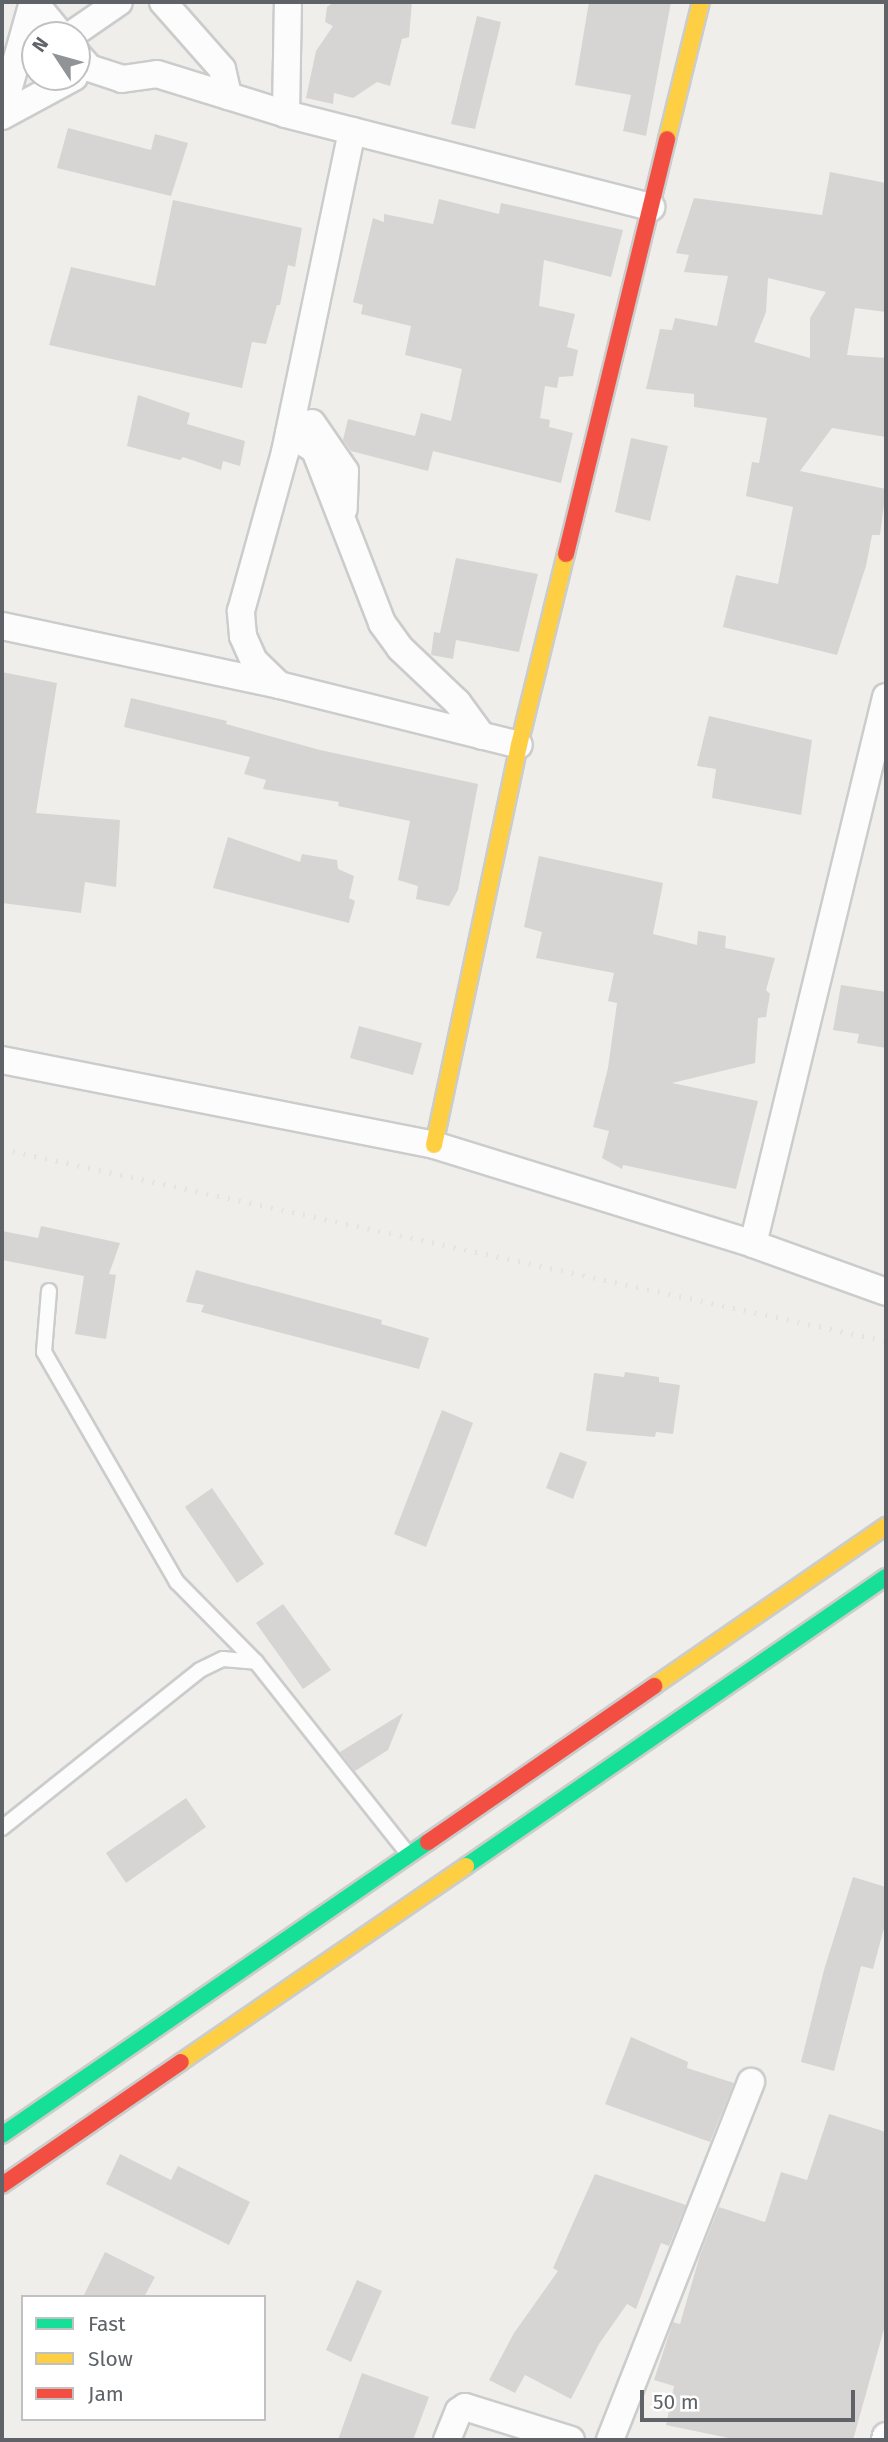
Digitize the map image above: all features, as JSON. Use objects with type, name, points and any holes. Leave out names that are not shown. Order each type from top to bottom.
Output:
[{"type":"main road","points":[[434,1145],[519,745],[701,2]]},
{"type":"main road","points":[[2,2135],[886,1525]]},
{"type":"main road","points":[[2,2185],[886,1577]]},
{"type":"street","points":[[33,2],[49,21]]},
{"type":"street","points":[[2,114],[6,85],[33,2]]},
{"type":"street","points":[[91,21],[119,2]]},
{"type":"street","points":[[163,2],[222,69],[228,96]]},
{"type":"street","points":[[286,114],[288,2]]},
{"type":"street","points":[[91,72],[122,79],[157,75],[286,114],[651,207]]},
{"type":"street","points":[[2,114],[41,91]]},
{"type":"street","points":[[279,685],[254,661],[243,636],[241,611],[300,428],[352,131]]},
{"type":"street","points":[[300,428],[315,450],[382,623],[400,648],[457,702],[481,736]]},
{"type":"street","points":[[2,626],[279,685],[519,745]]},
{"type":"street","points":[[753,1244],[886,697]]},
{"type":"street","points":[[2,1060],[434,1145],[753,1244],[886,1292]]},
{"type":"street","points":[[610,2440],[751,2082]]},
{"type":"street","points":[[447,2440],[459,2411],[466,2407],[571,2440]]},
{"type":"lane","points":[[49,1292],[44,1352],[177,1582],[256,1662],[409,1855]]},
{"type":"lane","points":[[2,1828],[200,1670],[223,1659],[256,1662]]},
{"type":"building","points":[[334,2],[412,2],[409,37],[402,39],[390,86],[377,82],[353,98],[334,93],[333,104],[306,98],[316,51],[333,26],[325,22],[327,7]]},
{"type":"building","points":[[589,2],[671,2],[646,136],[623,131],[631,95],[575,85]]},
{"type":"building","points":[[477,16],[501,22],[475,129],[451,124]]},
{"type":"building","points":[[68,128],[151,150],[155,134],[188,143],[171,196],[57,168]]},
{"type":"building","points":[[830,172],[886,183],[886,312],[855,308],[847,355],[886,358],[886,437],[832,428],[800,471],[886,489],[880,535],[872,535],[866,566],[837,655],[723,627],[736,575],[778,584],[793,507],[746,496],[752,462],[759,463],[767,418],[694,407],[694,394],[646,389],[660,329],[672,330],[675,318],[717,326],[728,276],[684,272],[689,255],[676,253],[694,198],[822,215]],"holes":[[[768,278],[826,292],[810,318],[810,358],[754,342],[766,312]]]},
{"type":"building","points":[[439,199],[499,214],[501,203],[623,230],[611,277],[544,260],[539,306],[575,314],[567,347],[578,350],[573,376],[559,377],[557,388],[545,386],[540,418],[550,420],[549,427],[573,433],[561,483],[433,451],[428,471],[351,451],[343,440],[348,419],[415,436],[421,413],[451,421],[462,369],[405,355],[411,326],[361,314],[363,305],[353,302],[373,218],[384,222],[384,214],[433,224]]},
{"type":"building","points":[[173,200],[302,228],[295,267],[288,265],[280,305],[277,305],[266,344],[252,342],[242,388],[49,345],[71,267],[155,286]]},
{"type":"building","points":[[138,395],[190,413],[187,424],[245,441],[240,466],[223,461],[221,470],[183,457],[180,460],[127,446]]},
{"type":"building","points":[[631,438],[668,446],[650,521],[615,512]]},
{"type":"building","points":[[456,558],[538,574],[519,652],[456,640],[453,659],[431,655],[434,632],[440,633]]},
{"type":"building","points":[[2,672],[57,683],[36,813],[120,820],[116,887],[85,882],[81,913],[2,903]]},
{"type":"building","points":[[131,698],[227,721],[226,724],[320,750],[478,784],[458,890],[449,906],[416,899],[418,886],[398,880],[410,821],[338,806],[339,802],[263,789],[266,780],[244,774],[250,757],[124,727]]},
{"type":"building","points":[[709,716],[812,740],[801,815],[712,798],[716,769],[697,766]]},
{"type":"building","points":[[228,837],[300,862],[302,854],[337,860],[338,869],[354,876],[349,898],[355,901],[349,923],[213,888]]},
{"type":"building","points":[[539,856],[663,883],[653,934],[697,945],[698,931],[726,936],[725,948],[775,958],[766,990],[770,994],[766,1017],[758,1018],[755,1063],[672,1083],[758,1101],[736,1189],[623,1165],[622,1169],[602,1158],[609,1131],[593,1127],[608,1068],[617,1003],[608,1001],[614,973],[536,958],[542,932],[524,927]]},
{"type":"building","points":[[841,985],[886,992],[886,1048],[857,1043],[859,1034],[833,1030]]},
{"type":"building","points":[[359,1026],[422,1043],[413,1075],[350,1058]]},
{"type":"building","points":[[41,1226],[120,1243],[109,1274],[116,1275],[106,1339],[75,1334],[84,1276],[2,1260],[2,1231],[38,1238]]},
{"type":"building","points":[[196,1270],[382,1320],[381,1324],[429,1338],[419,1369],[201,1312],[204,1305],[186,1302]]},
{"type":"building","points":[[625,1372],[659,1377],[659,1382],[680,1385],[673,1434],[656,1432],[655,1437],[586,1431],[594,1373],[624,1377]]},
{"type":"building","points":[[442,1410],[473,1423],[426,1547],[394,1534]]},
{"type":"building","points":[[560,1452],[587,1462],[573,1499],[546,1488]]},
{"type":"building","points":[[212,1488],[264,1564],[237,1583],[185,1507]]},
{"type":"building","points":[[283,1604],[331,1670],[303,1689],[256,1623]]},
{"type":"building","points":[[403,1713],[388,1750],[355,1771],[340,1752]]},
{"type":"building","points":[[186,1798],[206,1827],[126,1883],[106,1853]]},
{"type":"building","points":[[853,1877],[886,1887],[886,1921],[873,1969],[861,1966],[834,2071],[801,2062],[824,1970]]},
{"type":"building","points":[[631,2037],[688,2062],[687,2068],[734,2083],[710,2142],[605,2104]]},
{"type":"building","points":[[829,2114],[886,2132],[886,2322],[853,2440],[738,2440],[666,2425],[674,2386],[654,2380],[673,2322],[680,2324],[700,2255],[719,2207],[765,2222],[781,2172],[807,2180]]},
{"type":"building","points":[[120,2154],[171,2180],[178,2166],[250,2202],[229,2245],[106,2184]]},
{"type":"building","points":[[595,2174],[686,2205],[669,2246],[661,2243],[636,2309],[627,2304],[599,2344],[571,2399],[525,2375],[515,2393],[489,2380],[514,2333],[558,2271],[553,2268]]},
{"type":"building","points":[[105,2252],[155,2277],[145,2295],[84,2295]]},
{"type":"building","points":[[357,2280],[382,2291],[351,2362],[326,2350]]},
{"type":"building","points":[[362,2373],[429,2397],[413,2440],[338,2440]]},
{"type":"railway","points":[[2,1149],[886,1341]]},
{"type":"traffic: fast","points":[[466,1866],[886,1577]]},
{"type":"traffic: fast","points":[[2,2135],[428,1842]]},
{"type":"traffic: slow","points":[[667,139],[701,2]]},
{"type":"traffic: slow","points":[[434,1145],[519,745],[566,554]]},
{"type":"traffic: slow","points":[[654,1686],[886,1526]]},
{"type":"traffic: slow","points":[[181,2062],[466,1866]]},
{"type":"traffic: jam","points":[[566,554],[667,139]]},
{"type":"traffic: jam","points":[[428,1842],[654,1686]]},
{"type":"traffic: jam","points":[[2,2185],[181,2062]]}]
